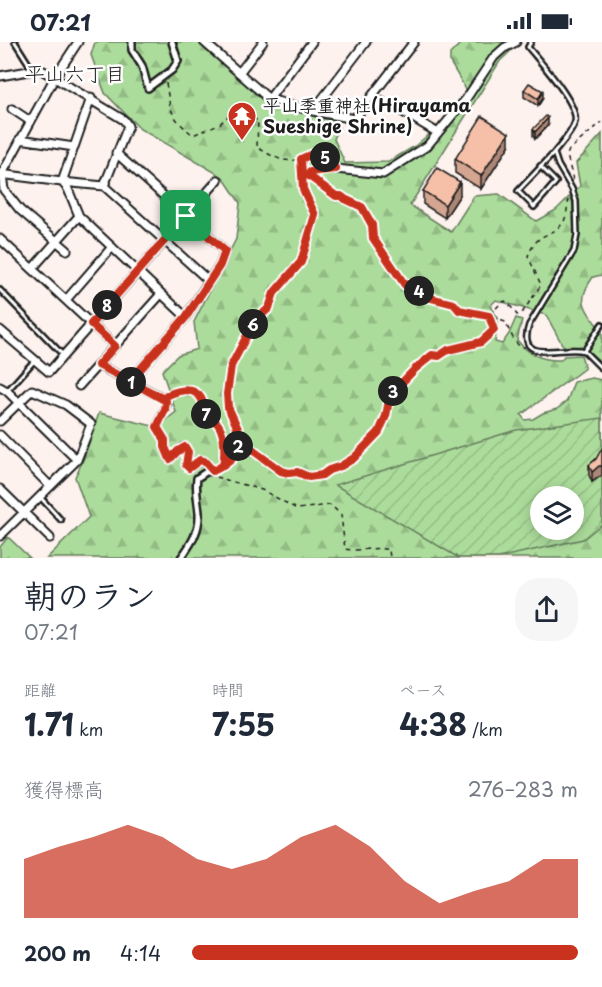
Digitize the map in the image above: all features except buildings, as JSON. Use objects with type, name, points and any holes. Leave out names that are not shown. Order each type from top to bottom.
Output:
[{"type":"street","points":[[67,250],[15,203],[4,190],[1,174],[55,77],[78,42]]},
{"type":"street","points":[[132,42],[132,50],[142,66],[148,88],[178,61],[172,42]]},
{"type":"street","points":[[205,42],[268,99],[313,111],[354,118],[414,42]]},
{"type":"street","points":[[240,73],[263,42]]},
{"type":"street","points":[[268,99],[312,42]]},
{"type":"street","points":[[313,111],[366,42]]},
{"type":"street","points":[[319,151],[336,169],[383,174],[427,146],[466,99],[494,57],[504,48],[516,42]]},
{"type":"street","points":[[0,76],[40,69],[124,120],[128,126],[104,186]]},
{"type":"street","points":[[62,182],[91,98]]},
{"type":"street","points":[[12,109],[30,121]]},
{"type":"street","points":[[404,112],[413,120],[438,133]]},
{"type":"street","points":[[20,139],[75,147]]},
{"type":"street","points":[[116,153],[225,251],[220,265],[186,317],[130,381]]},
{"type":"street","points":[[1,174],[104,186],[208,281]]},
{"type":"street","points":[[0,330],[49,372],[218,180]]},
{"type":"street","points":[[62,182],[68,189],[79,216],[186,317]]},
{"type":"street","points":[[32,269],[79,216]]},
{"type":"street","points":[[0,239],[115,346]]},
{"type":"street","points":[[66,300],[112,247]]},
{"type":"street","points":[[79,386],[161,294]]},
{"type":"street","points":[[98,365],[163,398],[166,404],[165,410],[157,427],[165,440],[170,459],[185,447],[188,452],[186,465],[189,468],[200,460],[204,461],[213,471],[197,478],[198,526],[182,558]]},
{"type":"street","points":[[0,387],[7,391],[77,460]]},
{"type":"street","points":[[0,421],[32,390],[66,405],[91,424],[77,460],[0,536]]},
{"type":"street","points":[[0,435],[50,486]]},
{"type":"street","points":[[0,489],[50,538]]},
{"type":"lane","points":[[15,42],[33,70]]},
{"type":"lane","points":[[531,42],[528,47],[570,101],[575,113],[572,130],[554,153],[540,166],[518,191],[534,207],[556,182],[540,166]]},
{"type":"lane","points":[[554,153],[572,189],[578,207],[577,236],[574,251],[528,325],[527,342],[531,347],[544,352],[576,349],[584,351],[602,369]]},
{"type":"lane","points":[[0,290],[63,355]]},
{"type":"lane","points":[[584,351],[602,324]]},
{"type":"lane","points":[[7,391],[34,360]]},
{"type":"lane","points":[[39,497],[61,520]]},
{"type":"path","points":[[164,76],[171,111],[176,121],[193,135],[221,123],[228,116],[258,120],[257,147],[278,160],[301,159],[319,151]]},
{"type":"path","points":[[376,92],[404,112]]},
{"type":"path","points":[[489,316],[505,301],[517,315],[522,313],[541,285],[528,256],[537,239],[564,222],[574,180],[567,155],[569,150],[602,122]]},
{"type":"path","points":[[213,471],[232,459],[240,441],[239,431],[228,407],[227,394],[231,366],[254,322],[269,308],[274,293],[301,262],[315,215],[303,189],[301,159]]},
{"type":"path","points":[[336,169],[310,172],[309,176],[336,196],[341,196],[362,207],[372,225],[373,238],[405,285],[415,285],[423,296],[454,304],[459,310],[505,322],[520,347],[531,347]]},
{"type":"path","points":[[240,441],[270,464],[289,473],[297,472],[309,477],[322,475],[341,466],[354,458],[379,432],[386,416],[390,395],[415,369],[432,355],[439,356],[448,350],[481,342],[494,330],[489,316]]},
{"type":"path","points":[[163,398],[184,390],[195,391],[200,396],[207,415],[216,421],[221,429],[223,466]]},
{"type":"path","points":[[203,474],[262,490],[297,509],[331,505],[340,515],[345,549],[354,551],[379,547],[389,550],[390,558]]},
{"type":"green space","points":[[95,42],[200,42],[267,104],[332,121],[339,127],[334,139],[345,163],[388,162],[415,146],[471,98],[450,62],[450,54],[462,42],[520,42],[500,61],[410,205],[451,232],[474,196],[499,194],[536,221],[556,210],[580,186],[576,163],[602,134],[602,275],[593,277],[585,290],[584,300],[587,311],[596,324],[602,325],[602,363],[582,346],[566,347],[562,344],[546,315],[496,300],[490,306],[498,318],[495,342],[502,344],[516,318],[522,320],[517,340],[526,349],[536,356],[554,360],[561,360],[564,356],[581,355],[585,368],[521,415],[525,420],[557,409],[567,401],[574,382],[592,378],[602,380],[602,558],[47,558],[89,517],[75,477],[99,413],[157,427],[176,412],[162,371],[178,355],[197,349],[194,322],[236,239],[240,203],[223,177],[140,129],[105,93],[91,55]]},
{"type":"green space","points":[[602,418],[602,524],[584,538],[584,486],[530,486],[530,540],[579,540],[498,558],[459,558],[335,485],[516,430]]},
{"type":"green space","points":[[8,537],[30,558],[0,558],[0,547]]},
{"type":"place","name":"平山季重神社(Hirayama Sueshige Shrine)","points":[[242,142]]},
{"type":"district","name":"平山六丁目","points":[[75,74]]},
{"type":"route","points":[[186,216],[91,324],[115,346],[98,365],[130,381],[163,398],[184,390],[195,391],[200,396],[207,415],[216,421],[221,429],[223,466],[232,459],[237,448],[240,441],[239,431],[228,407],[227,394],[231,366],[254,322],[269,308],[274,293],[301,262],[315,215],[303,189],[301,159],[319,151],[336,169],[310,172],[309,176],[336,196],[341,196],[362,207],[372,225],[373,238],[405,285],[415,285],[423,296],[454,304],[459,310],[489,316],[494,330],[481,342],[448,350],[439,356],[432,355],[415,369],[390,395],[386,406],[386,416],[379,432],[354,458],[322,475],[309,477],[297,472],[281,471],[240,441],[232,459],[223,466],[213,471],[204,461],[200,460],[189,468],[186,465],[188,452],[185,447],[170,459],[168,457],[165,440],[157,427],[165,410],[166,401],[130,381],[186,317],[220,265],[225,251],[186,216]]}]
